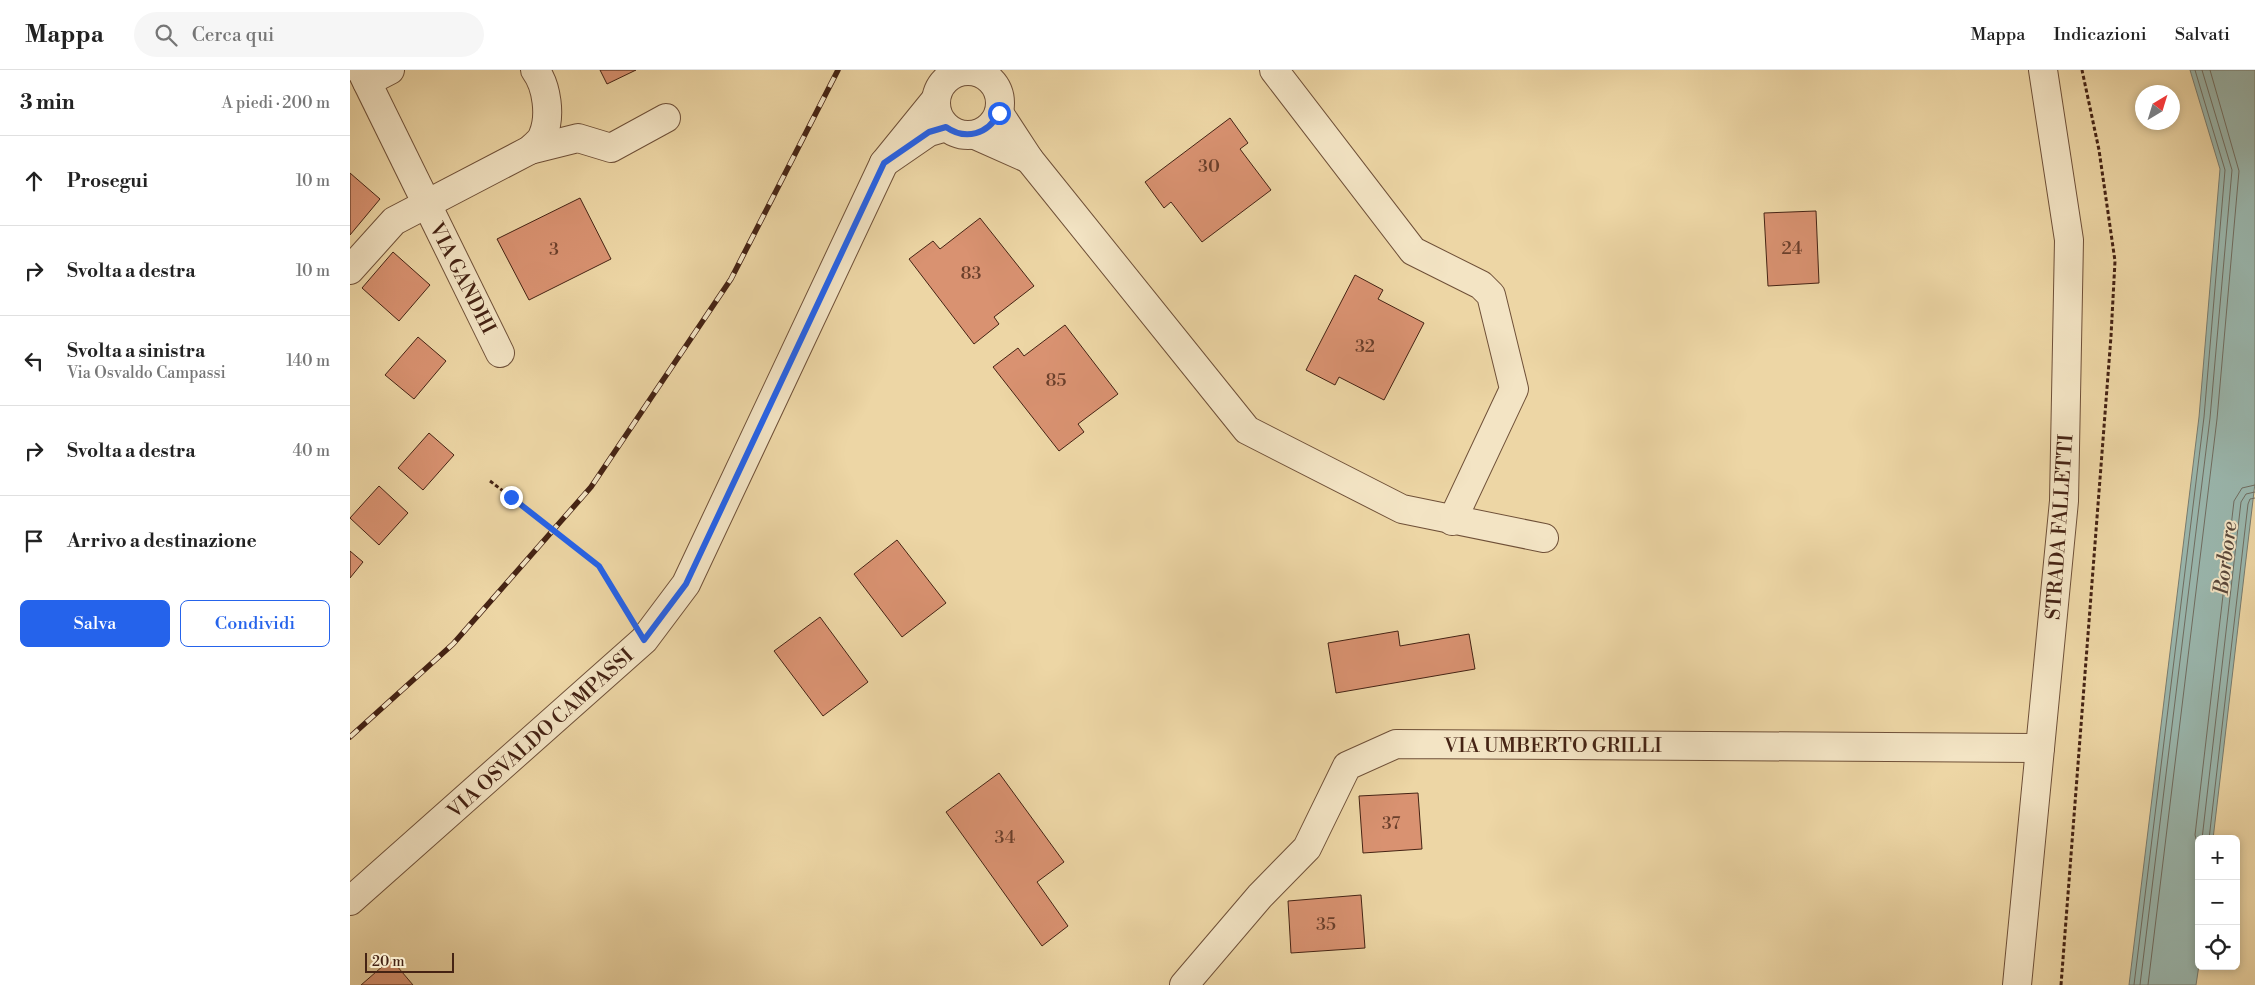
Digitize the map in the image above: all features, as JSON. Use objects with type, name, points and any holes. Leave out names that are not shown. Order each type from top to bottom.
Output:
[{"type":"street","name":"VIA GANDHI","points":[[530,150],[542,136],[547,116],[542,79],[535,70]]},
{"type":"street","points":[[1274,70],[1413,251],[1481,285],[1491,295],[1514,388],[1452,520]]},
{"type":"street","name":"STRADA FALLETTI","points":[[2017,985],[2064,501],[2069,240],[2043,70]]},
{"type":"street","points":[[975,135],[994,123],[999,113],[998,91],[991,76],[962,71],[944,80],[936,99],[936,109],[946,127],[954,133],[975,135],[1029,159]]},
{"type":"street","name":"VIA GANDHI","points":[[372,74],[425,204],[500,353]]},
{"type":"street","name":"VIA OSVALDO CAMPASSI","points":[[350,901],[644,640],[686,584],[884,163],[936,99]]},
{"type":"street","points":[[999,113],[1029,159],[1247,430],[1402,509],[1544,538]]},
{"type":"street","name":"VIA GANDHI","points":[[425,204],[530,150],[578,138],[611,148],[666,118]]},
{"type":"street","points":[[884,163],[929,132],[946,127]]},
{"type":"street","points":[[350,270],[394,221],[425,204]]},
{"type":"street","name":"VIA UMBERTO GRILLI","points":[[1184,985],[1260,896],[1308,848],[1347,766],[1396,744],[2040,748]]},
{"type":"path","points":[[490,481],[599,566],[644,640]]},
{"type":"water","name":"Borbore","points":[[2190,70],[2255,70],[2255,483],[2213,835],[2195,835],[2195,970],[2198,970],[2196,985],[2129,985],[2199,417],[2220,169]]},
{"type":"building","points":[[600,70],[636,70],[607,84]]},
{"type":"building","points":[[1230,118],[1248,143],[1240,149],[1271,190],[1202,242],[1171,202],[1164,208],[1145,182]]},
{"type":"building","points":[[350,173],[380,199],[350,235]]},
{"type":"building","points":[[580,198],[611,259],[529,300],[497,239]]},
{"type":"building","points":[[1816,211],[1819,283],[1768,286],[1764,213]]},
{"type":"building","points":[[980,218],[1034,286],[994,317],[999,324],[974,344],[909,259],[933,241],[940,249]]},
{"type":"building","points":[[393,252],[430,285],[399,321],[362,288]]},
{"type":"building","points":[[1355,275],[1383,290],[1378,299],[1424,323],[1384,400],[1339,377],[1335,385],[1306,370]]},
{"type":"building","points":[[1065,325],[1118,394],[1078,424],[1084,432],[1059,451],[993,367],[1018,348],[1024,356]]},
{"type":"building","points":[[418,337],[446,361],[414,399],[385,375]]},
{"type":"building","points":[[429,433],[454,455],[423,490],[398,468]]},
{"type":"building","points":[[379,486],[408,513],[379,545],[350,518]]},
{"type":"building","points":[[897,540],[946,603],[902,637],[854,574]]},
{"type":"building","points":[[350,551],[363,562],[350,578]]},
{"type":"building","points":[[820,617],[868,682],[823,716],[774,651]]},
{"type":"building","points":[[1398,631],[1400,646],[1469,634],[1475,669],[1336,693],[1328,643]]},
{"type":"building","points":[[999,773],[1064,862],[1037,882],[1068,926],[1042,946],[946,812]]},
{"type":"building","points":[[1418,793],[1422,849],[1363,853],[1359,796]]},
{"type":"building","points":[[1361,895],[1365,948],[1291,953],[1288,901]]},
{"type":"building","points":[[391,959],[413,985],[361,985]]},
{"type":"railway","points":[[350,737],[453,644],[591,487],[731,279],[838,70]]},
{"type":"route","points":[[511,497],[599,566],[644,640],[686,584],[884,163],[929,132],[946,127],[954,133],[975,135],[994,123],[999,113]]}]
